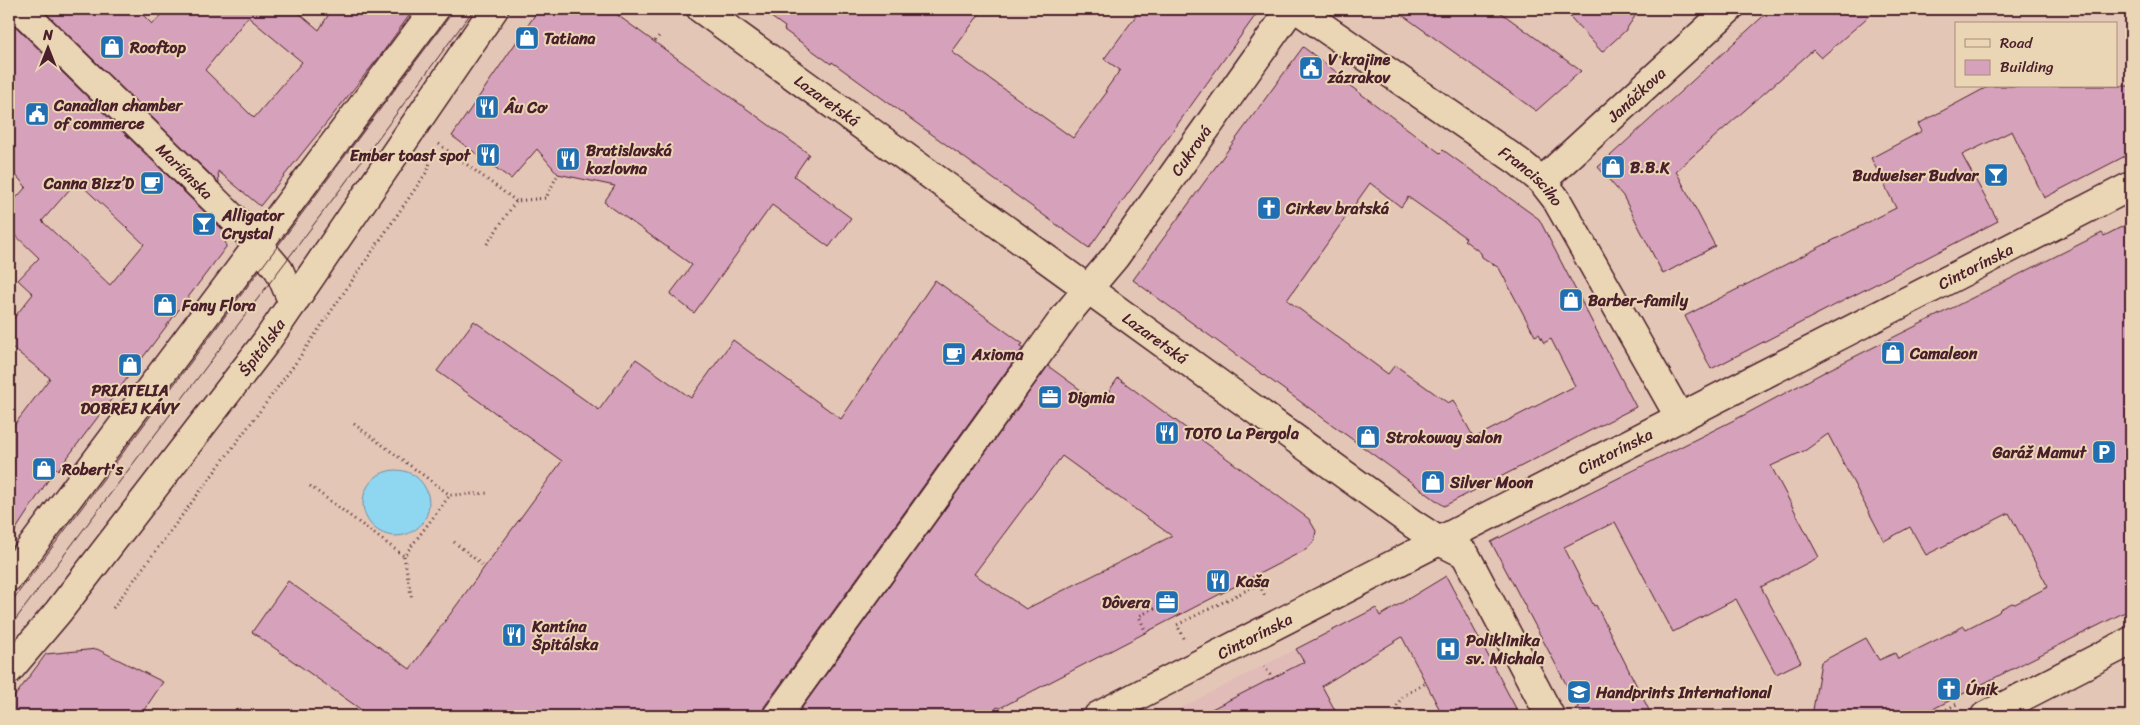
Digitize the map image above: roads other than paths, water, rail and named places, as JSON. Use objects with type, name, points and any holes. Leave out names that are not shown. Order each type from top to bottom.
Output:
[{"type":"street","name":"Mariánska","points":[[20,9],[244,229],[279,270],[293,303]]},
{"type":"street","points":[[9,577],[435,9]]},
{"type":"street","name":"Špitálska","points":[[9,670],[58,612],[293,303],[494,9]]},
{"type":"street","name":"Lazaretská","points":[[701,9],[1413,524],[1439,541],[1465,554],[1550,716]]},
{"type":"street","name":"Cukrová","points":[[777,716],[1066,315],[1115,257],[1291,9]]},
{"type":"street","name":"Francisciho","points":[[1297,9],[1519,162],[1542,181],[1556,199],[1680,418]]},
{"type":"street","name":"Janáčkova","points":[[1542,181],[1729,9]]},
{"type":"street","name":"Cintorínska","points":[[1098,716],[2131,186]]},
{"type":"street","points":[[1985,716],[2128,643]]},
{"type":"water","points":[[396,470],[408,473],[419,480],[426,491],[429,503],[426,515],[419,526],[408,533],[396,536],[384,533],[373,526],[366,515],[363,503],[366,491],[373,480],[384,473]]},
{"type":"tram line","points":[[9,605],[455,9]]},
{"type":"tram line","points":[[9,628],[474,9]]},
{"type":"place","name":"Tatiana","points":[[527,38]]},
{"type":"place","name":"Rooftop","points":[[112,47]]},
{"type":"place","name":"V krajine zázrakov","points":[[1311,68]]},
{"type":"place","name":"Âu Cơ","points":[[487,107]]},
{"type":"place","name":"Canadian chamber of commerce","points":[[37,114]]},
{"type":"place","name":"Ember toast spot","points":[[488,155]]},
{"type":"place","name":"Bratislavská kozlovna","points":[[568,159]]},
{"type":"place","name":"B.B.K","points":[[1613,167]]},
{"type":"place","name":"Budweiser Budvar","points":[[1996,175]]},
{"type":"place","name":"Canna Bizz’D","points":[[152,183]]},
{"type":"place","name":"Cirkev bratská","points":[[1269,208]]},
{"type":"place","name":"Alligator Crystal","points":[[204,224]]},
{"type":"place","name":"Barber-family","points":[[1571,300]]},
{"type":"place","name":"Fany Flora","points":[[165,305]]},
{"type":"place","name":"Camaleon","points":[[1893,353]]},
{"type":"place","name":"Axioma","points":[[954,354]]},
{"type":"place","name":"PRIATELIA DOBREJ KÁVY","points":[[130,365]]},
{"type":"place","name":"Digmia","points":[[1050,397]]},
{"type":"place","name":"TOTO La Pergola","points":[[1167,433]]},
{"type":"place","name":"Strokoway salon","points":[[1368,437]]},
{"type":"place","name":"Garáž Mamut","points":[[2104,452]]},
{"type":"place","name":"Robert's","points":[[44,469]]},
{"type":"place","name":"Silver Moon","points":[[1433,482]]},
{"type":"place","name":"Kaša","points":[[1218,581]]},
{"type":"place","name":"Dôvera","points":[[1167,602]]},
{"type":"place","name":"Kantína Špitálska","points":[[514,635]]},
{"type":"place","name":"Poliklinika sv. Michala","points":[[1448,649]]},
{"type":"place","name":"Únik","points":[[1949,689]]},
{"type":"place","name":"Handprints International","points":[[1579,692]]}]
